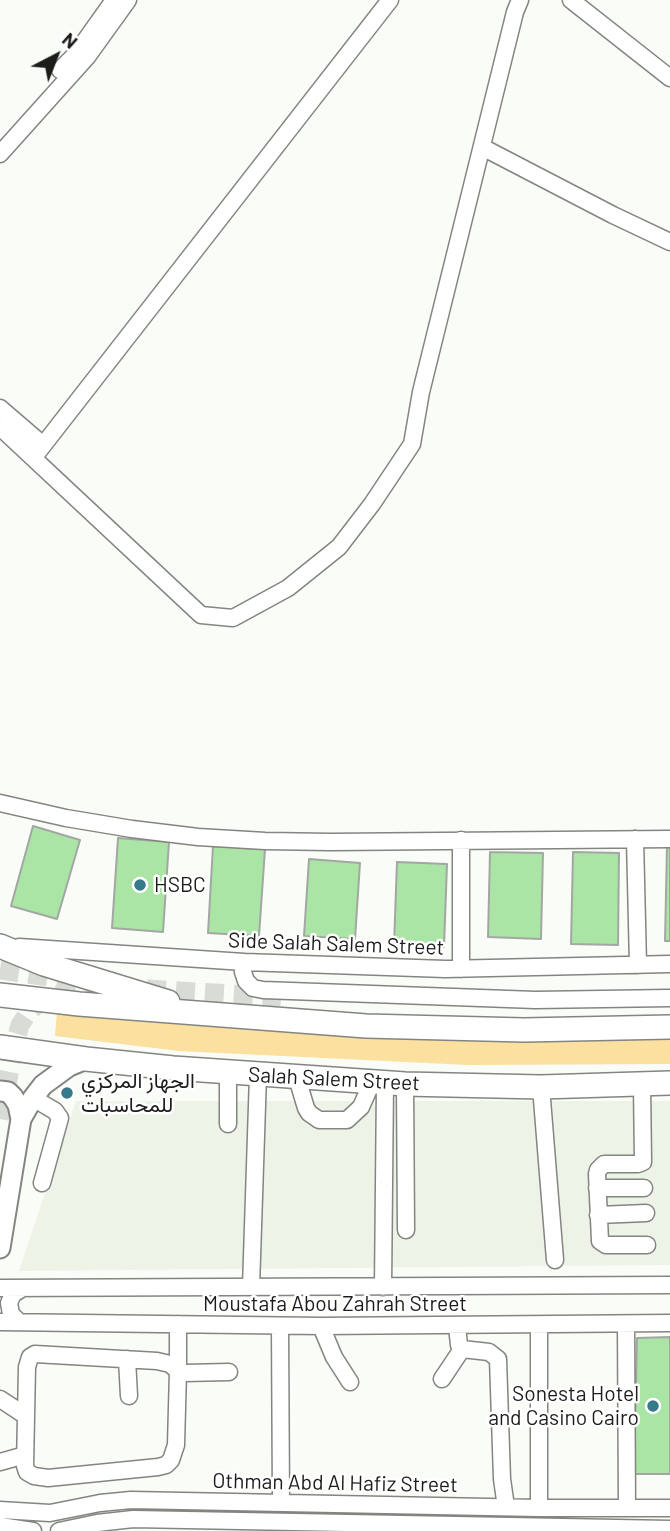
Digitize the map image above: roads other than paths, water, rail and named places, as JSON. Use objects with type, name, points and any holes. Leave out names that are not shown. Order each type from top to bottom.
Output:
[{"type":"highway","points":[[0,946],[44,964],[208,1015]]},
{"type":"highway","points":[[0,995],[313,1024],[458,1030],[670,1027]]},
{"type":"highway","name":"Salah Salem Street","points":[[0,1046],[86,1059],[258,1075],[387,1083],[541,1087],[670,1083]]},
{"type":"main road","points":[[0,1248],[21,1119],[43,1085],[55,1074],[86,1059]]},
{"type":"main road","points":[[0,1091],[8,1092],[13,1097],[21,1119]]},
{"type":"street","points":[[0,137],[75,55],[114,0]]},
{"type":"street","points":[[0,154],[87,57],[128,0]]},
{"type":"street","points":[[38,451],[390,0]]},
{"type":"street","points":[[0,408],[38,451],[201,615],[233,618],[288,588],[339,547],[412,444],[421,393],[520,0]]},
{"type":"street","points":[[571,0],[670,78]]},
{"type":"street","points":[[482,147],[670,242]]},
{"type":"street","points":[[0,427],[38,451]]},
{"type":"street","points":[[0,803],[99,824],[198,836],[298,842],[670,839]]},
{"type":"street","points":[[635,839],[638,965]]},
{"type":"street","points":[[461,840],[461,969]]},
{"type":"street","name":"Side Salah Salem Street","points":[[0,946],[244,962],[461,969],[670,964]]},
{"type":"street","points":[[244,962],[246,981],[253,988],[263,990],[535,1000],[670,998]]},
{"type":"street","points":[[228,1072],[228,1124]]},
{"type":"street","points":[[255,1287],[258,1075]]},
{"type":"street","points":[[297,1078],[306,1108],[319,1120],[347,1120],[387,1083]]},
{"type":"street","points":[[387,1083],[406,1230]]},
{"type":"street","points":[[383,1287],[387,1083]]},
{"type":"street","points":[[642,1085],[644,1160],[638,1164],[608,1164],[600,1167],[597,1188],[599,1238],[603,1244],[648,1245]]},
{"type":"street","points":[[541,1087],[555,1260]]},
{"type":"street","points":[[33,1098],[55,1111],[60,1118],[42,1183]]},
{"type":"street","points":[[597,1188],[644,1188]]},
{"type":"street","points":[[255,1287],[262,1200]]},
{"type":"street","points":[[598,1214],[646,1213]]},
{"type":"street","name":"Moustafa Abou Zahrah Street","points":[[0,1289],[670,1285]]},
{"type":"street","points":[[19,1322],[11,1314],[9,1303],[13,1294],[23,1288]]},
{"type":"street","name":"Moustafa Abou Zahrah Street","points":[[0,1322],[280,1326],[670,1324]]},
{"type":"street","points":[[178,1324],[178,1371],[176,1446],[166,1465],[48,1478],[27,1472],[27,1367],[30,1357],[36,1354],[157,1361],[170,1364],[178,1371],[184,1373],[229,1372]]},
{"type":"street","points":[[626,1324],[627,1508]]},
{"type":"street","points":[[538,1508],[539,1325]]},
{"type":"street","points":[[280,1326],[281,1503]]},
{"type":"street","points":[[321,1326],[334,1357],[350,1382]]},
{"type":"street","points":[[457,1326],[462,1349]]},
{"type":"street","points":[[442,1380],[462,1349]]},
{"type":"street","points":[[462,1349],[489,1352],[498,1359],[502,1479],[506,1507]]},
{"type":"street","points":[[127,1359],[129,1396]]},
{"type":"street","points":[[0,1399],[26,1416]]},
{"type":"street","points":[[0,1462],[25,1455]]},
{"type":"street","name":"Othman Abd Al Hafiz Street","points":[[0,1510],[50,1513],[131,1500],[670,1508]]},
{"type":"street","name":"Othman Abd Al Hafiz Street","points":[[59,1531],[97,1527],[133,1519],[538,1529],[670,1529]]},
{"type":"street","points":[[0,1526],[33,1531]]},
{"type":"tunnel","points":[[0,970],[75,981]]},
{"type":"tunnel","points":[[147,989],[281,997]]},
{"type":"tunnel","points":[[0,1119],[16,1039],[20,1025],[28,1013],[52,996],[67,993],[123,992]]},
{"type":"place","name":"HSBC","points":[[140,885]]},
{"type":"place","name":"الجهاز المركزي للمحاسبات","points":[[67,1093]]},
{"type":"place","name":"Sonesta Hotel and Casino Cairo","points":[[653,1406]]}]
